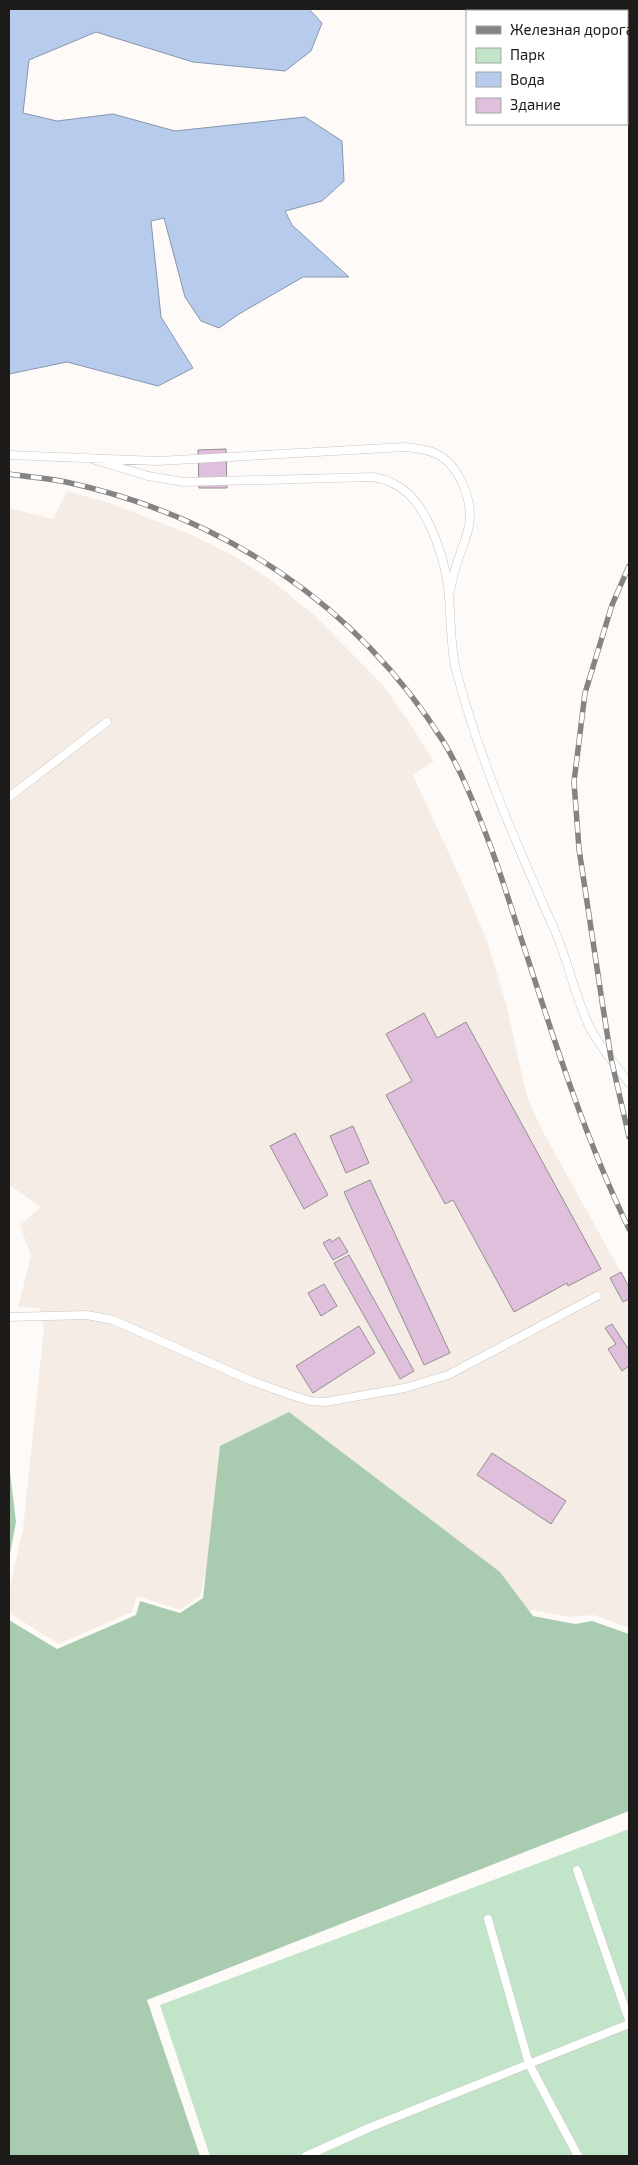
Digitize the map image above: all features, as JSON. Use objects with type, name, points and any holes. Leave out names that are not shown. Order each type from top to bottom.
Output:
[{"type":"lane","points":[[9,454],[158,461],[405,447],[423,449],[437,454],[448,462],[459,476],[466,492],[469,528],[456,562],[449,605]]},
{"type":"lane","points":[[85,457],[148,476],[183,482],[373,478],[387,480],[408,492],[430,525],[442,559],[447,581],[454,663],[480,750],[522,858],[567,962],[589,1025],[601,1046],[629,1082]]},
{"type":"lane","points":[[9,797],[107,722]]},
{"type":"lane","points":[[9,1317],[87,1315],[113,1320],[252,1382],[310,1401],[325,1402],[405,1388],[448,1374],[597,1296]]},
{"type":"lane","points":[[306,2156],[371,2127],[629,2022],[577,1870]]},
{"type":"lane","points":[[488,1918],[529,2064],[578,2156]]},
{"type":"shaded area","points":[[67,491],[109,503],[190,534],[234,556],[272,581],[313,614],[382,684],[434,761],[413,775],[487,941],[506,1004],[527,1096],[541,1128],[629,1287],[629,1628],[594,1615],[570,1617],[533,1610],[445,1657],[209,1561],[200,1596],[180,1610],[137,1596],[132,1612],[59,1644],[9,1613],[9,1590],[23,1529],[44,1328],[40,1308],[18,1307],[31,1256],[20,1225],[41,1207],[9,1185],[9,508],[53,519]]},
{"type":"green space","points":[[289,1412],[500,1572],[533,1616],[575,1624],[592,1621],[629,1634],[629,1811],[147,2000],[200,2156],[9,2156],[9,1620],[57,1649],[136,1615],[140,1601],[180,1613],[203,1598],[220,1446]]},
{"type":"green space","points":[[9,1464],[16,1522],[9,1560]]},
{"type":"green space","points":[[629,1829],[629,2156],[210,2156],[160,2005]]},
{"type":"water","points":[[9,9],[309,9],[322,23],[311,51],[285,71],[193,62],[96,32],[29,60],[23,113],[57,121],[113,114],[175,131],[305,117],[342,141],[344,181],[322,201],[285,211],[292,225],[349,277],[303,277],[239,314],[219,328],[201,321],[185,297],[164,218],[151,221],[161,317],[193,368],[158,386],[67,362],[9,374]]},
{"type":"building","points":[[226,449],[227,488],[199,488],[198,450]]},
{"type":"building","points":[[424,1013],[437,1038],[466,1022],[601,1269],[568,1286],[567,1283],[514,1312],[453,1200],[445,1204],[386,1095],[412,1081],[386,1034]]},
{"type":"building","points":[[353,1126],[369,1163],[346,1173],[330,1136]]},
{"type":"building","points":[[295,1133],[328,1195],[304,1209],[270,1146]]},
{"type":"building","points":[[370,1180],[450,1353],[424,1365],[344,1192]]},
{"type":"building","points":[[339,1237],[348,1252],[333,1260],[323,1243],[330,1239],[332,1242]]},
{"type":"building","points":[[349,1255],[414,1371],[400,1379],[334,1263]]},
{"type":"building","points":[[621,1272],[629,1287],[629,1299],[623,1302],[610,1278]]},
{"type":"building","points":[[324,1284],[337,1306],[321,1316],[308,1293]]},
{"type":"building","points":[[612,1324],[629,1350],[629,1366],[622,1371],[608,1349],[616,1344],[605,1328]]},
{"type":"building","points":[[359,1326],[375,1353],[313,1393],[296,1366]]},
{"type":"building","points":[[492,1453],[566,1501],[551,1524],[477,1475]]},
{"type":"railway","points":[[9,474],[52,479],[124,497],[179,518],[232,543],[281,573],[327,608],[370,648],[409,692],[443,741],[473,801],[497,864],[572,1090],[598,1160],[629,1229]]},
{"type":"railway","points":[[629,566],[612,605],[585,693],[574,782],[579,849],[602,1001],[611,1058],[629,1137]]}]
